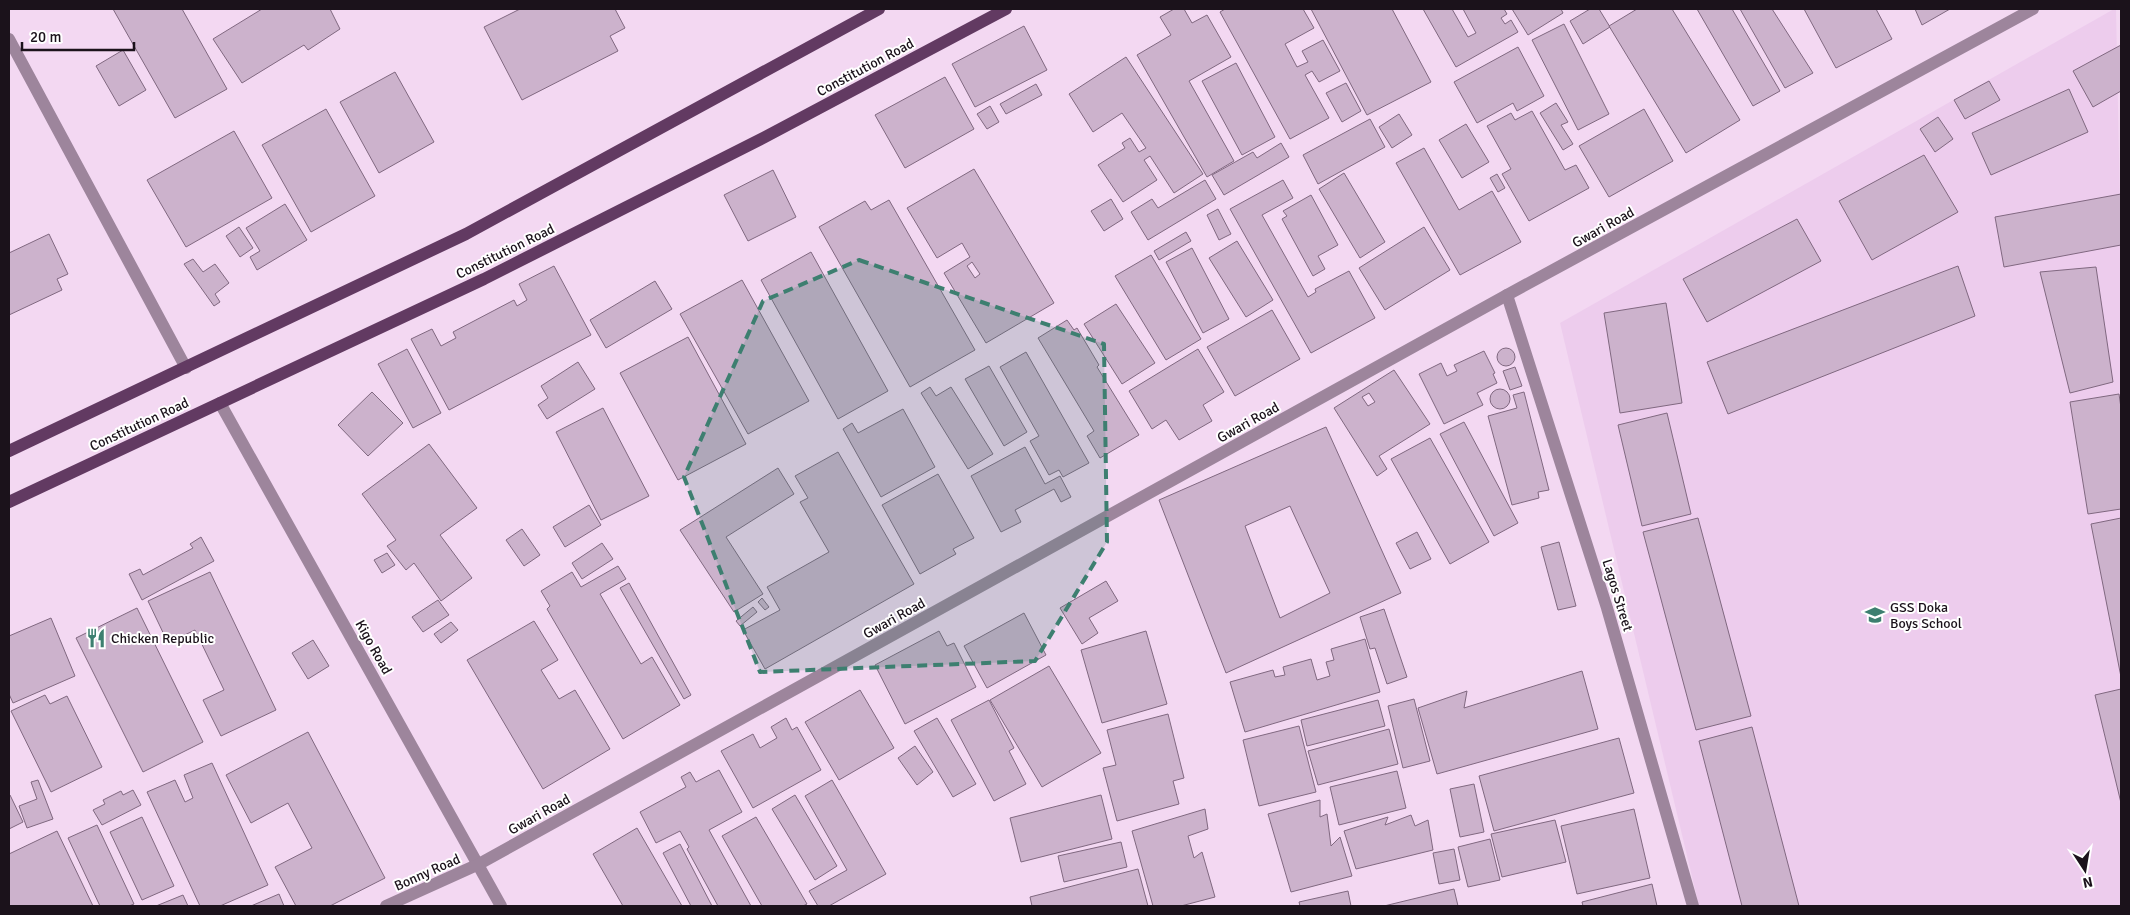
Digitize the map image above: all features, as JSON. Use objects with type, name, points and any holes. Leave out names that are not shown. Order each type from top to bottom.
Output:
[{"type":"main road","points":[[9,451],[466,234],[879,9]]},
{"type":"main road","name":"Constitution Road","points":[[9,502],[493,274],[765,137],[1006,9]]},
{"type":"street","name":"Gwari Road","points":[[480,864],[1507,296],[2033,9]]},
{"type":"street","points":[[9,40],[186,368]]},
{"type":"street","name":"Lagos Street","points":[[1507,296],[1607,608],[1693,906]]},
{"type":"street","name":"Kigo Road","points":[[220,403],[502,906]]},
{"type":"street","name":"Bonny Road","points":[[386,906],[480,864]]},
{"type":"highlighted area","points":[[859,260],[1104,344],[1107,542],[1035,661],[760,672],[684,477],[763,301]]},
{"type":"shaded area","name":"GSS Doka Boys School","points":[[2116,9],[2121,254],[2121,906],[1699,906],[1560,323]]},
{"type":"building","points":[[113,9],[182,9],[227,89],[175,118]]},
{"type":"building","points":[[262,9],[330,9],[340,29],[308,50],[304,45],[242,83],[213,39]]},
{"type":"building","points":[[520,9],[615,9],[625,28],[610,36],[618,51],[522,100],[484,27]]},
{"type":"building","points":[[1174,9],[1184,9],[1192,23],[1207,15],[1231,57],[1189,81],[1234,161],[1207,177],[1137,55],[1171,35],[1160,17]]},
{"type":"building","points":[[1225,9],[1303,9],[1314,28],[1285,44],[1297,67],[1308,62],[1302,51],[1323,40],[1340,71],[1319,82],[1312,71],[1305,75],[1329,118],[1290,139],[1220,12]]},
{"type":"building","points":[[1311,9],[1392,9],[1431,82],[1367,115]]},
{"type":"building","points":[[1423,9],[1452,9],[1468,37],[1476,33],[1463,9],[1504,9],[1507,14],[1501,18],[1505,24],[1511,20],[1518,32],[1456,67]]},
{"type":"building","points":[[1512,9],[1561,9],[1563,13],[1528,35]]},
{"type":"building","points":[[1590,9],[1599,9],[1610,27],[1583,44],[1570,21]]},
{"type":"building","points":[[1637,9],[1672,9],[1740,120],[1686,153],[1609,26]]},
{"type":"building","points":[[1697,9],[1732,9],[1780,91],[1753,106]]},
{"type":"building","points":[[1740,9],[1772,9],[1813,73],[1785,88]]},
{"type":"building","points":[[1804,9],[1876,9],[1892,39],[1836,68]]},
{"type":"building","points":[[1915,9],[1950,9],[1922,25]]},
{"type":"building","points":[[1564,24],[1609,114],[1578,130],[1532,40]]},
{"type":"building","points":[[1024,26],[1047,70],[975,107],[952,64]]},
{"type":"building","points":[[2121,45],[2121,91],[2093,107],[2073,71]]},
{"type":"building","points":[[1518,47],[1544,96],[1517,111],[1513,103],[1477,123],[1454,82]]},
{"type":"building","points":[[123,50],[146,90],[119,106],[96,66]]},
{"type":"building","points":[[1126,57],[1203,174],[1174,193],[1150,156],[1144,160],[1157,180],[1123,202],[1098,165],[1125,148],[1122,143],[1130,138],[1139,152],[1146,148],[1122,113],[1093,132],[1069,94]]},
{"type":"building","points":[[1236,63],[1275,137],[1242,155],[1202,81]]},
{"type":"building","points":[[395,72],[434,142],[379,173],[340,102]]},
{"type":"building","points":[[945,77],[974,129],[905,168],[875,115]]},
{"type":"building","points":[[1989,81],[2000,100],[1965,119],[1954,100]]},
{"type":"building","points":[[1346,83],[1361,111],[1342,122],[1326,93]]},
{"type":"building","points":[[1036,84],[1042,95],[1006,114],[1000,104]]},
{"type":"building","points":[[2069,89],[2088,132],[1991,175],[1972,133]]},
{"type":"building","points":[[1556,103],[1568,122],[1561,125],[1573,144],[1563,150],[1540,113]]},
{"type":"building","points":[[990,106],[999,122],[987,129],[977,114]]},
{"type":"building","points":[[326,109],[375,196],[311,232],[262,145]]},
{"type":"building","points":[[1644,109],[1673,161],[1609,197],[1579,146]]},
{"type":"building","points":[[1532,111],[1565,170],[1576,165],[1589,188],[1529,221],[1502,174],[1511,169],[1487,126],[1511,113],[1515,120]]},
{"type":"building","points":[[1399,114],[1412,135],[1392,148],[1379,127]]},
{"type":"building","points":[[1938,117],[1953,139],[1935,152],[1920,129]]},
{"type":"building","points":[[1370,119],[1385,147],[1318,184],[1303,155]]},
{"type":"building","points":[[1466,124],[1489,162],[1462,178],[1439,140]]},
{"type":"building","points":[[234,131],[272,198],[186,247],[147,180]]},
{"type":"building","points":[[1281,143],[1289,157],[1224,195],[1212,175],[1253,152],[1257,158]]},
{"type":"building","points":[[1424,148],[1459,210],[1492,191],[1521,242],[1460,275],[1396,163]]},
{"type":"building","points":[[1924,155],[1958,212],[1872,260],[1839,201]]},
{"type":"building","points":[[974,169],[1054,303],[986,343],[944,273],[970,257],[962,243],[937,258],[907,208]],"holes":[[[972,262],[980,274],[975,278],[967,266]]]},
{"type":"building","points":[[773,170],[796,217],[748,241],[724,195]]},
{"type":"building","points":[[1344,173],[1385,242],[1360,258],[1319,189]]},
{"type":"building","points":[[1497,174],[1505,188],[1498,192],[1490,178]]},
{"type":"building","points":[[1205,180],[1216,199],[1148,240],[1131,212],[1152,199],[1158,208]]},
{"type":"building","points":[[1283,180],[1293,198],[1262,215],[1308,297],[1316,292],[1315,289],[1349,271],[1375,318],[1311,353],[1230,209]]},
{"type":"building","points":[[2121,194],[2121,245],[2004,267],[1995,217]]},
{"type":"building","points":[[1311,195],[1338,245],[1318,256],[1325,269],[1313,276],[1282,219],[1287,216],[1283,211]]},
{"type":"building","points":[[1111,199],[1123,219],[1104,231],[1091,211]]},
{"type":"building","points":[[889,200],[975,350],[910,387],[819,227],[865,201],[871,210]]},
{"type":"building","points":[[285,204],[307,240],[257,270],[250,257],[260,251],[246,228]]},
{"type":"building","points":[[1218,209],[1231,234],[1219,240],[1207,215]]},
{"type":"building","points":[[1797,219],[1821,261],[1707,322],[1683,279]]},
{"type":"building","points":[[239,227],[253,248],[240,257],[226,236]]},
{"type":"building","points":[[1424,227],[1450,270],[1385,310],[1359,268]]},
{"type":"building","points":[[1186,232],[1191,241],[1159,260],[1154,251]]},
{"type":"building","points":[[49,234],[68,274],[57,279],[62,290],[9,315],[9,253]]},
{"type":"building","points":[[1237,241],[1273,300],[1246,317],[1209,258]]},
{"type":"building","points":[[1192,248],[1229,319],[1203,333],[1166,262]]},
{"type":"building","points":[[811,252],[888,391],[838,419],[761,280]]},
{"type":"building","points":[[1151,255],[1201,339],[1166,360],[1115,276]]},
{"type":"building","points":[[193,259],[203,272],[215,264],[229,283],[215,294],[220,302],[214,306],[184,264]]},
{"type":"building","points":[[554,266],[591,335],[449,410],[411,339],[432,329],[441,346],[456,338],[453,332],[514,300],[517,306],[527,300],[519,284]]},
{"type":"building","points":[[1958,266],[1975,316],[1728,414],[1707,362]]},
{"type":"building","points":[[2096,267],[2113,382],[2070,393],[2040,272]]},
{"type":"building","points":[[742,280],[809,401],[748,434],[680,314]]},
{"type":"building","points":[[655,281],[672,309],[606,348],[590,320]]},
{"type":"building","points":[[1666,303],[1682,403],[1620,413],[1604,313]]},
{"type":"building","points":[[1116,304],[1155,363],[1122,384],[1084,324]]},
{"type":"building","points":[[1272,310],[1300,359],[1235,396],[1207,347]]},
{"type":"building","points":[[1067,320],[1074,330],[1077,328],[1099,365],[1097,367],[1139,435],[1100,458],[1087,436],[1094,431],[1038,338]]},
{"type":"building","points":[[688,337],[746,444],[678,480],[620,373]]},
{"type":"building","points":[[1506,348],[1512,351],[1515,357],[1512,363],[1506,366],[1500,363],[1497,357],[1500,351]]},
{"type":"building","points":[[407,349],[441,413],[413,428],[378,364]]},
{"type":"building","points":[[1198,349],[1224,392],[1203,405],[1212,421],[1179,440],[1166,420],[1152,429],[1129,391]]},
{"type":"building","points":[[1484,351],[1495,373],[1493,374],[1497,383],[1477,393],[1483,405],[1444,424],[1419,374],[1441,363],[1447,376],[1457,371],[1454,365]]},
{"type":"building","points":[[1026,352],[1089,463],[1063,477],[1059,470],[1049,475],[1030,441],[1039,436],[1000,367]]},
{"type":"building","points":[[578,362],[595,389],[547,419],[538,405],[548,398],[541,386]]},
{"type":"building","points":[[989,366],[1027,432],[1004,446],[965,379]]},
{"type":"building","points":[[1515,367],[1522,386],[1510,390],[1503,371]]},
{"type":"building","points":[[1394,370],[1430,424],[1379,456],[1387,469],[1377,476],[1334,408]],"holes":[[[1369,393],[1375,402],[1368,406],[1362,397]]]},
{"type":"building","points":[[930,387],[936,396],[951,387],[993,454],[968,469],[921,393]]},
{"type":"building","points":[[1500,389],[1507,392],[1510,399],[1507,406],[1500,409],[1493,406],[1490,399],[1493,392]]},
{"type":"building","points":[[372,392],[403,423],[368,456],[338,425]]},
{"type":"building","points":[[1524,392],[1549,490],[1538,492],[1539,498],[1512,505],[1488,416],[1517,408],[1513,395]]},
{"type":"building","points":[[2119,394],[2121,408],[2121,509],[2088,514],[2070,402]]},
{"type":"building","points":[[603,408],[649,496],[601,520],[556,432]]},
{"type":"building","points":[[903,409],[935,467],[881,497],[843,429],[852,423],[858,433]]},
{"type":"building","points":[[1667,413],[1691,514],[1642,526],[1618,425]]},
{"type":"building","points":[[1464,422],[1518,523],[1494,536],[1440,434]]},
{"type":"building","points":[[1326,427],[1401,593],[1226,673],[1159,500]],"holes":[[[1290,506],[1330,593],[1280,618],[1245,526]]]},
{"type":"building","points":[[1430,438],[1489,542],[1450,564],[1391,459]]},
{"type":"building","points":[[429,444],[477,508],[440,535],[472,578],[441,601],[414,563],[406,570],[387,546],[396,540],[362,494]]},
{"type":"building","points":[[1025,447],[1045,484],[1060,476],[1071,497],[1061,502],[1054,489],[1015,510],[1021,522],[1001,532],[971,476]]},
{"type":"building","points":[[838,452],[914,584],[765,669],[743,630],[780,610],[767,587],[829,552],[800,502],[808,498],[795,476]]},
{"type":"building","points":[[778,468],[794,494],[726,537],[763,594],[734,612],[680,530]]},
{"type":"building","points":[[938,474],[974,538],[953,549],[956,554],[920,574],[882,505]]},
{"type":"building","points":[[589,505],[601,525],[565,547],[553,527]]},
{"type":"building","points":[[1698,518],[1751,716],[1696,730],[1643,532]]},
{"type":"building","points":[[2121,518],[2121,677],[2091,524]]},
{"type":"building","points":[[522,529],[540,555],[524,566],[506,540]]},
{"type":"building","points":[[1417,532],[1431,559],[1410,569],[1396,543]]},
{"type":"building","points":[[201,537],[214,561],[142,600],[129,574],[140,569],[143,575],[193,548],[190,544]]},
{"type":"building","points":[[1559,542],[1576,606],[1558,610],[1541,547]]},
{"type":"building","points":[[602,543],[613,559],[582,579],[572,563]]},
{"type":"building","points":[[387,553],[395,565],[382,573],[374,560]]},
{"type":"building","points":[[618,566],[626,579],[600,594],[641,664],[652,657],[680,705],[623,739],[547,609],[550,606],[541,591],[572,572],[581,587]]},
{"type":"building","points":[[210,572],[276,710],[221,736],[203,700],[224,690],[195,630],[168,643],[148,601]]},
{"type":"building","points":[[1106,581],[1118,601],[1089,618],[1098,633],[1082,644],[1060,608]]},
{"type":"building","points":[[629,583],[691,695],[684,699],[620,588]]},
{"type":"building","points":[[762,598],[769,607],[765,610],[758,602]]},
{"type":"building","points":[[438,600],[449,615],[423,632],[412,617]]},
{"type":"building","points":[[753,607],[757,612],[740,626],[736,621]]},
{"type":"building","points":[[137,608],[203,742],[143,772],[76,638]]},
{"type":"building","points":[[1384,609],[1407,677],[1387,684],[1375,648],[1370,649],[1360,617]]},
{"type":"building","points":[[1024,613],[1046,655],[987,688],[964,646]]},
{"type":"building","points":[[51,618],[75,676],[13,703],[9,694],[9,636]]},
{"type":"building","points":[[534,621],[558,660],[541,670],[559,699],[575,690],[610,749],[543,789],[467,660]]},
{"type":"building","points":[[451,622],[458,630],[441,643],[434,634]]},
{"type":"building","points":[[939,631],[947,646],[954,643],[976,687],[905,724],[875,665]]},
{"type":"building","points":[[1146,631],[1167,704],[1102,723],[1081,650]]},
{"type":"building","points":[[1365,639],[1380,692],[1245,732],[1230,682],[1273,670],[1275,677],[1285,675],[1283,667],[1311,659],[1317,680],[1330,676],[1326,662],[1334,660],[1331,649]]},
{"type":"building","points":[[313,640],[329,666],[308,679],[292,653]]},
{"type":"building","points":[[1049,666],[1101,753],[1042,787],[990,700]]},
{"type":"building","points":[[1582,671],[1598,729],[1437,774],[1418,708],[1467,691],[1464,708]]},
{"type":"building","points":[[2121,689],[2121,803],[2095,695]]},
{"type":"building","points":[[860,690],[894,748],[839,780],[805,722]]},
{"type":"building","points":[[45,695],[50,704],[67,696],[102,767],[51,792],[11,711]]},
{"type":"building","points":[[1414,699],[1430,761],[1403,768],[1388,706]]},
{"type":"building","points":[[989,700],[1014,748],[1009,751],[1026,784],[994,801],[951,720]]},
{"type":"building","points":[[1378,700],[1385,726],[1307,746],[1301,720]]},
{"type":"building","points":[[1168,714],[1184,778],[1173,781],[1179,804],[1117,821],[1103,768],[1116,765],[1107,730]]},
{"type":"building","points":[[786,718],[792,730],[797,727],[821,770],[753,808],[721,751],[753,734],[760,748],[777,738],[771,727]]},
{"type":"building","points":[[937,718],[976,784],[953,797],[914,731]]},
{"type":"building","points":[[1299,726],[1316,792],[1259,806],[1243,740]]},
{"type":"building","points":[[1752,727],[1799,906],[1742,906],[1699,741]]},
{"type":"building","points":[[1389,729],[1398,764],[1318,785],[1308,751]]},
{"type":"building","points":[[308,732],[385,878],[330,906],[296,906],[275,867],[312,848],[288,803],[251,823],[226,775]]},
{"type":"building","points":[[1619,738],[1634,793],[1494,831],[1479,776]]},
{"type":"building","points":[[915,746],[933,772],[917,785],[898,758]]},
{"type":"building","points":[[212,763],[268,885],[220,906],[200,906],[147,792],[175,780],[185,802],[193,798],[184,775]]},
{"type":"building","points":[[719,770],[742,812],[709,830],[751,906],[718,906],[687,849],[689,847],[680,831],[656,843],[640,812],[686,787],[681,777],[690,772],[696,782]]},
{"type":"building","points":[[1397,771],[1406,808],[1339,825],[1330,787]]},
{"type":"building","points":[[38,780],[53,819],[27,828],[19,806],[37,799],[31,782]]},
{"type":"building","points":[[832,780],[886,874],[829,906],[818,906],[809,891],[847,870],[805,796]]},
{"type":"building","points":[[1474,784],[1484,832],[1460,837],[1450,789]]},
{"type":"building","points":[[133,790],[141,805],[102,825],[93,810],[105,804],[103,800],[121,791],[123,795]]},
{"type":"building","points":[[795,795],[837,866],[815,880],[772,809]]},
{"type":"building","points":[[1101,795],[1112,839],[1021,862],[1010,818]]},
{"type":"building","points":[[9,796],[23,822],[9,829]]},
{"type":"building","points":[[1320,800],[1320,817],[1327,814],[1331,846],[1340,837],[1352,876],[1291,892],[1268,814]]},
{"type":"building","points":[[1205,809],[1208,829],[1188,836],[1194,858],[1202,852],[1215,897],[1181,906],[1153,906],[1132,831]]},
{"type":"building","points":[[1634,809],[1650,878],[1577,894],[1561,826]]},
{"type":"building","points":[[1411,815],[1415,826],[1428,820],[1433,850],[1356,869],[1344,831],[1388,817],[1385,825]]},
{"type":"building","points":[[142,817],[174,886],[142,900],[110,832]]},
{"type":"building","points":[[756,817],[807,904],[803,906],[762,906],[722,836]]},
{"type":"building","points":[[1555,820],[1566,862],[1502,877],[1491,834]]},
{"type":"building","points":[[97,825],[134,904],[129,906],[100,906],[68,838]]},
{"type":"building","points":[[637,828],[682,906],[623,906],[593,854]]},
{"type":"building","points":[[57,831],[93,906],[9,906],[9,854]]},
{"type":"building","points":[[1490,839],[1500,880],[1468,887],[1458,847]]},
{"type":"building","points":[[1121,842],[1127,867],[1064,882],[1058,856]]},
{"type":"building","points":[[680,844],[712,906],[691,906],[663,853]]},
{"type":"building","points":[[1454,849],[1460,880],[1439,884],[1433,853]]},
{"type":"building","points":[[1138,869],[1148,906],[1032,906],[1030,897]]},
{"type":"building","points":[[1652,884],[1657,906],[1583,906],[1582,902]]},
{"type":"building","points":[[1454,889],[1458,906],[1384,906]]},
{"type":"building","points":[[1348,891],[1351,906],[1300,906],[1299,902]]},
{"type":"building","points":[[279,894],[284,906],[251,906]]},
{"type":"building","points":[[183,895],[188,906],[156,906]]},
{"type":"place","name":"GSS Doka Boys School","points":[[1875,615]]},
{"type":"place","name":"Chicken Republic","points":[[96,638]]}]
